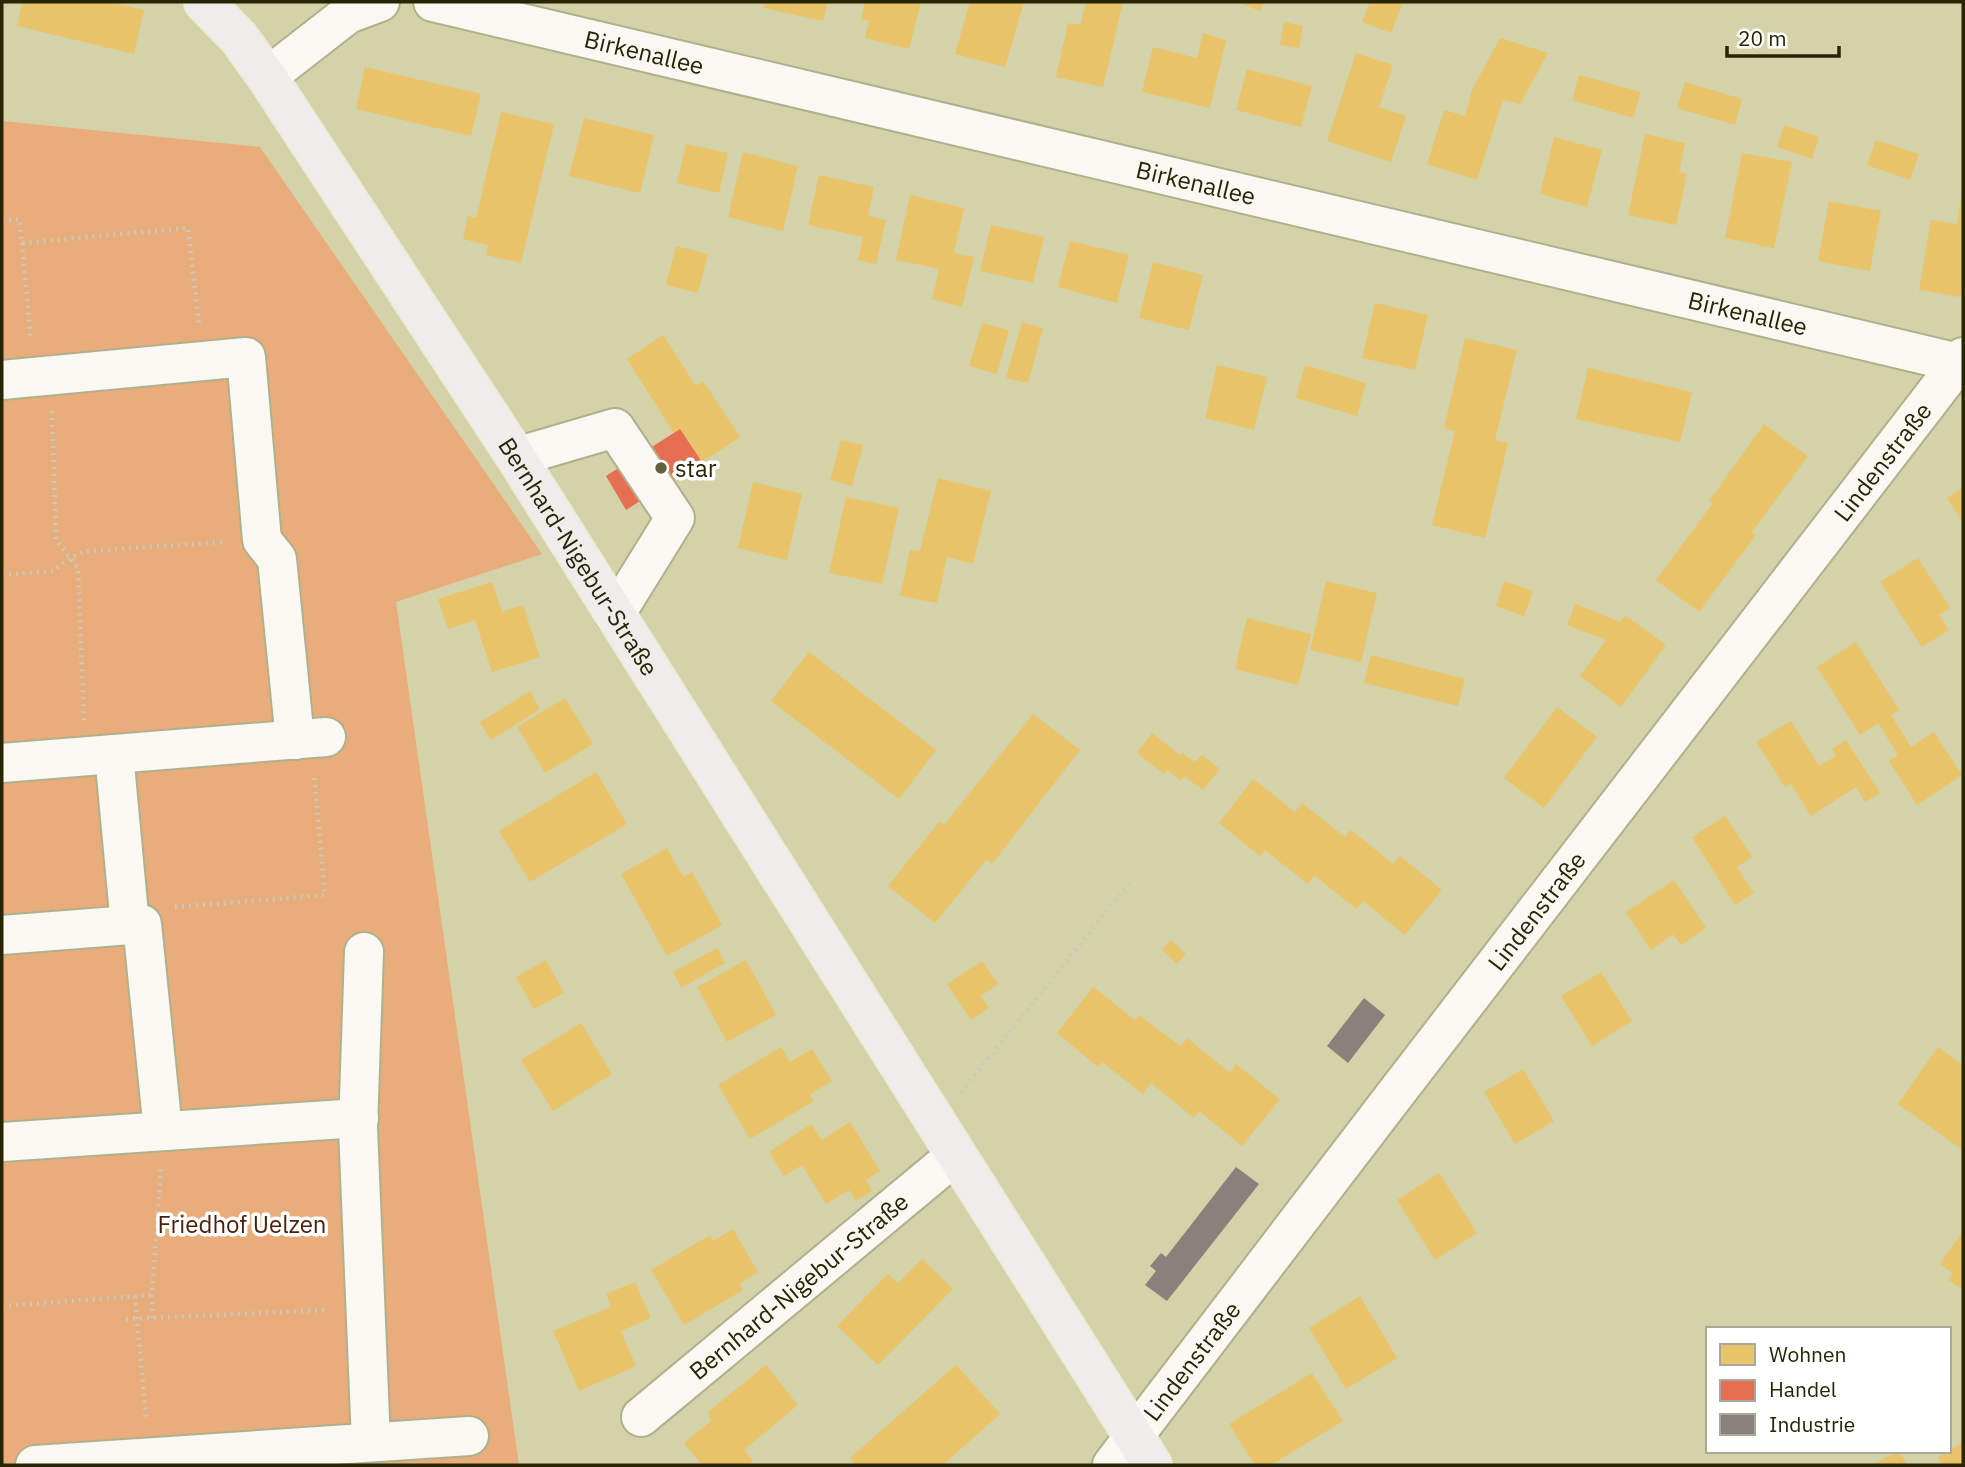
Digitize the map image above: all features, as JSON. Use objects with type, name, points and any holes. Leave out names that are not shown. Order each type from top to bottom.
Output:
[{"type":"main road","name":"Bernhard-Nigebur-Straße","points":[[204,2],[239,38],[267,77],[516,457],[936,1122],[1133,1456]]},
{"type":"street","points":[[267,77],[348,14],[380,2]]},
{"type":"street","name":"Birkenallee","points":[[433,2],[1962,361]]},
{"type":"street","points":[[2,763],[311,738],[277,559],[262,540],[246,357],[18,378]]},
{"type":"street","name":"Lindenstraße","points":[[1133,1456],[1387,1105],[1962,361]]},
{"type":"street","points":[[516,457],[615,428],[675,518],[615,615]]},
{"type":"street","points":[[100,755],[130,918]]},
{"type":"street","points":[[2,935],[130,918],[142,924],[163,1131]]},
{"type":"street","points":[[364,952],[359,1118],[370,1442]]},
{"type":"street","points":[[2,1142],[359,1118]]},
{"type":"street","name":"Bernhard-Nigebur-Straße","points":[[641,1416],[956,1155]]},
{"type":"street","points":[[35,1465],[469,1436]]},
{"type":"path","points":[[2,221],[19,219],[22,243],[18,378],[52,408],[56,540],[78,568],[100,755]]},
{"type":"path","points":[[22,243],[188,228],[204,361]]},
{"type":"path","points":[[2,575],[52,571],[86,551],[262,540]]},
{"type":"path","points":[[130,918],[325,895],[311,738]]},
{"type":"path","points":[[936,1122],[1132,880]]},
{"type":"path","points":[[153,1318],[152,1295],[163,1131]]},
{"type":"path","points":[[2,1306],[152,1295]]},
{"type":"path","points":[[135,1296],[150,1458]]},
{"type":"path","points":[[126,1319],[365,1308]]},
{"type":"green space","name":"Friedhof Uelzen","points":[[2,121],[260,147],[542,554],[396,602],[519,1465],[2,1465]]},
{"type":"building: Wohnen","points":[[22,2],[110,2],[144,10],[134,54],[17,26]]},
{"type":"building: Wohnen","points":[[765,2],[828,2],[823,21],[763,8]]},
{"type":"building: Wohnen","points":[[865,2],[921,2],[909,49],[865,38],[869,21],[861,19]]},
{"type":"building: Wohnen","points":[[970,2],[1024,2],[1005,67],[955,54]]},
{"type":"building: Wohnen","points":[[1086,2],[1123,2],[1103,87],[1056,77],[1068,23],[1080,25]]},
{"type":"building: Wohnen","points":[[1237,2],[1264,2],[1260,11]]},
{"type":"building: Wohnen","points":[[1370,2],[1403,2],[1391,33],[1362,22]]},
{"type":"building: Wohnen","points":[[1284,22],[1303,26],[1299,48],[1280,45]]},
{"type":"building: Wohnen","points":[[1203,33],[1226,40],[1210,108],[1142,92],[1153,47],[1197,58]]},
{"type":"building: Wohnen","points":[[1500,38],[1548,53],[1520,104],[1503,100],[1477,180],[1427,164],[1444,110],[1465,116],[1472,90]]},
{"type":"building: Wohnen","points":[[1356,53],[1393,65],[1379,107],[1406,116],[1391,162],[1327,141]]},
{"type":"building: Wohnen","points":[[365,67],[481,94],[471,136],[356,109]]},
{"type":"building: Wohnen","points":[[1247,69],[1312,86],[1301,127],[1236,110]]},
{"type":"building: Wohnen","points":[[1579,75],[1641,92],[1633,118],[1572,100]]},
{"type":"building: Wohnen","points":[[1685,82],[1742,99],[1735,125],[1677,108]]},
{"type":"building: Wohnen","points":[[501,112],[554,124],[521,263],[486,255],[488,245],[463,239],[468,216],[476,218]]},
{"type":"building: Wohnen","points":[[584,118],[654,135],[640,193],[569,176]]},
{"type":"building: Wohnen","points":[[1784,125],[1819,137],[1812,159],[1777,147]]},
{"type":"building: Wohnen","points":[[1645,134],[1685,143],[1679,172],[1687,174],[1676,225],[1628,215]]},
{"type":"building: Wohnen","points":[[1554,137],[1602,150],[1587,207],[1540,194]]},
{"type":"building: Wohnen","points":[[1876,140],[1919,154],[1910,180],[1867,165]]},
{"type":"building: Wohnen","points":[[686,144],[728,153],[719,193],[677,183]]},
{"type":"building: Wohnen","points":[[743,152],[798,166],[783,231],[728,217]]},
{"type":"building: Wohnen","points":[[1742,153],[1792,162],[1774,248],[1725,238]]},
{"type":"building: Wohnen","points":[[819,175],[874,187],[868,216],[886,220],[876,264],[858,260],[863,237],[808,225]]},
{"type":"building: Wohnen","points":[[1962,192],[1963,280],[1960,297],[1919,290],[1931,220],[1957,224]]},
{"type":"building: Wohnen","points":[[910,195],[964,208],[954,253],[974,257],[962,307],[932,299],[939,269],[896,260]]},
{"type":"building: Wohnen","points":[[1829,201],[1881,211],[1870,271],[1818,261]]},
{"type":"building: Wohnen","points":[[991,225],[1044,237],[1033,283],[980,271]]},
{"type":"building: Wohnen","points":[[1070,241],[1129,255],[1117,303],[1058,287]]},
{"type":"building: Wohnen","points":[[676,246],[708,254],[698,293],[666,285]]},
{"type":"building: Wohnen","points":[[1153,262],[1203,275],[1189,330],[1139,318]]},
{"type":"building: Wohnen","points":[[1375,303],[1428,315],[1415,370],[1362,358]]},
{"type":"building: Wohnen","points":[[1022,322],[1043,328],[1028,383],[1006,378]]},
{"type":"building: Wohnen","points":[[982,323],[1009,330],[997,374],[969,366]]},
{"type":"building: Wohnen","points":[[663,335],[696,386],[703,381],[740,437],[702,462],[680,429],[674,433],[627,359]]},
{"type":"building: Wohnen","points":[[1465,338],[1517,350],[1495,440],[1508,443],[1485,538],[1432,525],[1455,431],[1444,428]]},
{"type":"building: Wohnen","points":[[1217,365],[1267,377],[1254,430],[1205,418]]},
{"type":"building: Wohnen","points":[[1305,365],[1366,383],[1357,416],[1296,398]]},
{"type":"building: Wohnen","points":[[1588,368],[1692,392],[1680,442],[1576,419]]},
{"type":"building: Wohnen","points":[[1764,424],[1808,456],[1752,532],[1756,535],[1699,612],[1656,580],[1713,503],[1709,501]]},
{"type":"building: Wohnen","points":[[841,440],[863,445],[852,486],[830,480]]},
{"type":"building: Wohnen","points":[[938,478],[991,491],[973,564],[947,557],[937,603],[900,596],[910,550],[920,551]]},
{"type":"building: Wohnen","points":[[753,482],[802,494],[787,560],[738,548]]},
{"type":"building: Wohnen","points":[[1963,488],[1963,522],[1947,498]]},
{"type":"building: Wohnen","points":[[846,497],[899,508],[882,584],[829,573]]},
{"type":"building: Wohnen","points":[[1918,558],[1950,608],[1939,615],[1949,630],[1922,647],[1880,582]]},
{"type":"building: Wohnen","points":[[1326,581],[1377,593],[1361,662],[1310,650]]},
{"type":"building: Wohnen","points":[[1504,581],[1533,591],[1524,616],[1496,606]]},
{"type":"building: Wohnen","points":[[492,582],[502,612],[523,605],[540,657],[492,672],[475,620],[448,629],[438,599]]},
{"type":"building: Wohnen","points":[[1575,604],[1620,622],[1625,615],[1666,645],[1621,707],[1580,676],[1606,640],[1567,625]]},
{"type":"building: Wohnen","points":[[1247,618],[1311,634],[1298,685],[1235,669]]},
{"type":"building: Wohnen","points":[[1856,642],[1899,710],[1891,715],[1911,747],[1934,732],[1962,775],[1917,805],[1889,761],[1898,755],[1878,723],[1860,735],[1817,667]]},
{"type":"building: Wohnen","points":[[809,652],[936,750],[899,799],[771,701]]},
{"type":"building: Wohnen","points":[[1371,655],[1465,679],[1458,706],[1364,683]]},
{"type":"building: Wohnen","points":[[530,691],[540,709],[491,740],[480,722]]},
{"type":"building: Wohnen","points":[[565,698],[593,744],[545,773],[517,727]]},
{"type":"building: Wohnen","points":[[1557,707],[1597,737],[1544,808],[1504,778]]},
{"type":"building: Wohnen","points":[[1033,714],[1080,750],[992,864],[987,859],[935,923],[888,886],[939,822],[944,825]]},
{"type":"building: Wohnen","points":[[1791,721],[1819,766],[1836,756],[1832,749],[1846,740],[1880,793],[1865,802],[1856,787],[1811,816],[1791,784],[1785,787],[1756,742]]},
{"type":"building: Wohnen","points":[[1152,733],[1180,755],[1182,753],[1195,762],[1202,755],[1220,769],[1203,790],[1184,776],[1181,781],[1167,770],[1164,774],[1137,753]]},
{"type":"building: Wohnen","points":[[596,772],[627,824],[530,882],[499,831]]},
{"type":"building: Wohnen","points":[[1253,779],[1295,812],[1302,803],[1345,837],[1351,830],[1393,864],[1400,856],[1442,890],[1405,935],[1363,901],[1356,909],[1314,875],[1308,884],[1265,850],[1260,856],[1219,823]]},
{"type":"building: Wohnen","points":[[1725,816],[1752,857],[1737,867],[1754,893],[1735,905],[1692,837]]},
{"type":"building: Wohnen","points":[[667,848],[683,877],[692,872],[722,925],[667,956],[621,874]]},
{"type":"building: Wohnen","points":[[1674,880],[1706,928],[1681,945],[1673,934],[1651,950],[1626,912]]},
{"type":"building: Wohnen","points":[[1171,940],[1186,954],[1177,964],[1162,950]]},
{"type":"building: Wohnen","points":[[717,948],[725,963],[681,988],[673,972]]},
{"type":"building: Wohnen","points":[[546,960],[564,993],[534,1009],[516,977]]},
{"type":"building: Wohnen","points":[[746,960],[776,1015],[727,1042],[697,987]]},
{"type":"building: Wohnen","points":[[982,961],[998,984],[981,996],[989,1008],[971,1020],[947,984]]},
{"type":"building: Wohnen","points":[[1601,972],[1632,1021],[1592,1046],[1561,996]]},
{"type":"building: Wohnen","points":[[1093,987],[1135,1020],[1139,1015],[1180,1046],[1187,1038],[1230,1073],[1236,1064],[1280,1099],[1242,1146],[1199,1111],[1194,1118],[1151,1083],[1143,1094],[1102,1062],[1098,1067],[1057,1033]]},
{"type":"building: Wohnen","points":[[581,1023],[612,1074],[553,1111],[521,1060]]},
{"type":"building: Wohnen","points":[[781,1047],[790,1062],[812,1049],[832,1081],[810,1094],[814,1101],[750,1139],[718,1085]]},
{"type":"building: Wohnen","points":[[1938,1047],[1963,1065],[1963,1150],[1898,1104]]},
{"type":"building: Wohnen","points":[[1523,1069],[1554,1121],[1515,1144],[1484,1092]]},
{"type":"building: Wohnen","points":[[850,1122],[880,1171],[866,1180],[872,1191],[856,1201],[849,1190],[826,1204],[802,1165],[784,1176],[769,1152],[811,1124],[822,1140]]},
{"type":"building: Wohnen","points":[[1439,1173],[1477,1233],[1435,1260],[1397,1200]]},
{"type":"building: Wohnen","points":[[733,1229],[758,1272],[739,1284],[743,1290],[684,1325],[651,1270],[710,1235],[713,1241]]},
{"type":"building: Wohnen","points":[[1963,1231],[1963,1290],[1948,1280],[1953,1273],[1940,1264]]},
{"type":"building: Wohnen","points":[[922,1259],[953,1289],[878,1365],[837,1326],[888,1274],[898,1283]]},
{"type":"building: Wohnen","points":[[635,1282],[651,1318],[621,1331],[636,1366],[579,1391],[553,1331],[611,1307],[606,1294]]},
{"type":"building: Wohnen","points":[[1360,1296],[1397,1358],[1346,1389],[1309,1328]]},
{"type":"building: Wohnen","points":[[766,1365],[798,1405],[744,1450],[753,1461],[748,1465],[702,1465],[684,1443],[711,1421],[708,1412]]},
{"type":"building: Wohnen","points":[[956,1365],[1000,1414],[943,1465],[856,1465],[850,1458]]},
{"type":"building: Wohnen","points":[[1312,1373],[1343,1421],[1271,1465],[1255,1465],[1229,1424]]},
{"type":"building: Wohnen","points":[[1963,1442],[1963,1465],[1942,1465],[1938,1457],[1951,1453],[1951,1449]]},
{"type":"building: Wohnen","points":[[1894,1453],[1900,1453],[1908,1465],[1873,1465]]},
{"type":"building: Handel","points":[[680,429],[702,462],[626,510],[606,476]]},
{"type":"building: Industrie","points":[[1364,998],[1385,1015],[1348,1063],[1327,1046]]},
{"type":"building: Industrie","points":[[1236,1167],[1259,1184],[1167,1301],[1145,1285],[1156,1271],[1150,1266],[1161,1253],[1166,1257]]},
{"type":"place","name":"star","points":[[661,468]]}]
